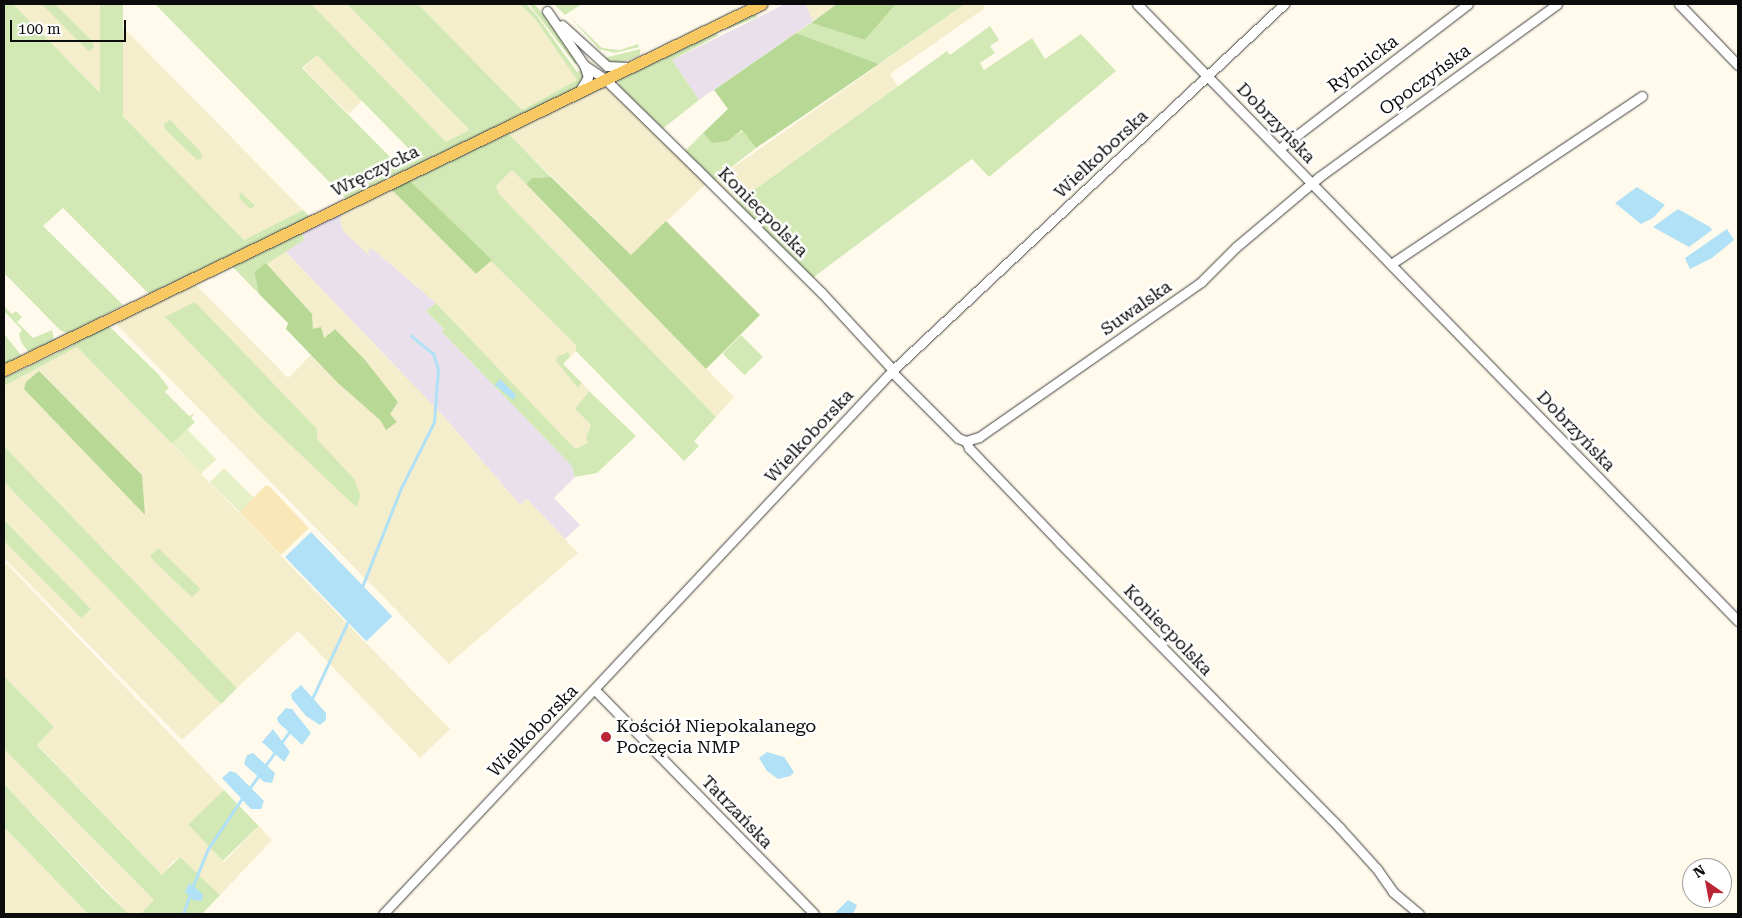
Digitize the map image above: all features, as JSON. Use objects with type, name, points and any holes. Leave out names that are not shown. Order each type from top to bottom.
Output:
[{"type":"main road","name":"Wręczycka","points":[[4,370],[761,4]]},
{"type":"street","points":[[540,4],[596,59],[612,67],[633,66]]},
{"type":"street","name":"Dobrzyńska","points":[[1138,4],[1738,621]]},
{"type":"street","name":"Wielkoborska","points":[[383,914],[893,371],[1284,4]]},
{"type":"street","name":"Rybnicka","points":[[1279,149],[1468,4]]},
{"type":"street","name":"Opoczyńska","points":[[1312,184],[1557,4]]},
{"type":"street","points":[[1679,4],[1738,65]]},
{"type":"street","points":[[547,11],[584,65],[588,77],[578,93]]},
{"type":"street","points":[[596,59],[606,80]]},
{"type":"street","points":[[584,65],[606,80]]},
{"type":"street","name":"Koniecpolska","points":[[606,80],[821,292],[893,371],[958,438],[966,441],[969,448],[1061,544],[1339,826],[1377,868],[1392,892],[1418,914]]},
{"type":"street","points":[[1391,264],[1642,96]]},
{"type":"street","name":"Suwalska","points":[[966,441],[979,437],[1201,282],[1236,247],[1312,184]]},
{"type":"street","name":"Tatrzańska","points":[[595,690],[814,914]]},
{"type":"shaded area","points":[[13,4],[100,4],[303,210],[244,240]]},
{"type":"shaded area","points":[[311,4],[347,4],[469,131],[446,142]]},
{"type":"shaded area","points":[[418,4],[520,4],[535,19],[577,80],[522,110]]},
{"type":"shaded area","points":[[785,4],[805,4],[813,21],[699,100],[672,60]]},
{"type":"shaded area","points":[[805,4],[837,4],[813,21]]},
{"type":"shaded area","points":[[965,4],[982,4],[985,8],[890,74],[898,86],[736,203],[714,181]]},
{"type":"shaded area","points":[[317,55],[362,100],[349,114],[304,68]]},
{"type":"shaded area","points":[[602,88],[608,88],[706,184],[631,255],[506,131]]},
{"type":"shaded area","points":[[512,170],[734,397],[716,417],[499,194],[496,186]]},
{"type":"shaded area","points":[[390,188],[476,274],[492,260],[576,345],[576,351],[570,357],[568,353],[557,357],[578,387],[582,383],[589,391],[575,409],[591,425],[586,438],[588,443],[584,447],[579,446],[575,450],[436,303],[373,249],[369,249],[369,255],[343,231],[340,220],[343,211]]},
{"type":"shaded area","points":[[343,211],[369,255],[369,249],[373,249],[436,303],[426,311],[444,329],[442,332],[572,466],[575,477],[554,498],[580,525],[565,539],[527,499],[520,505],[446,419],[285,251],[304,240],[302,230]]},
{"type":"shaded area","points":[[285,251],[446,419],[520,505],[527,499],[578,553],[449,664],[113,321],[194,283],[288,378],[311,355],[380,420],[386,429],[390,414],[334,329],[324,338],[313,329],[312,314],[266,263]],"holes":[[[165,317],[317,429],[317,439],[356,506],[260,416]]]},
{"type":"shaded area","points":[[77,347],[450,729],[420,758],[298,631],[237,688],[4,446],[4,386]]},
{"type":"shaded area","points":[[4,482],[221,704],[182,740],[4,558],[4,541],[81,618],[91,609],[4,520]]},
{"type":"shaded area","points":[[7,564],[224,790],[190,827],[224,862],[259,826],[272,840],[220,895],[180,857],[172,862],[163,876],[37,744],[54,727],[4,676],[4,567]]},
{"type":"shaded area","points":[[4,749],[154,900],[140,914],[129,914],[4,784]]},
{"type":"shaded area","points":[[4,827],[77,903],[88,914],[4,914]]},
{"type":"green space","points":[[4,4],[13,4],[244,240],[303,210],[310,217],[149,294],[63,208],[43,226],[123,305],[142,295],[68,334],[60,330],[4,273]]},
{"type":"green space","points":[[42,4],[55,4],[92,41],[94,48],[89,51],[85,48]]},
{"type":"green space","points":[[100,4],[123,4],[123,189],[100,189]]},
{"type":"green space","points":[[155,4],[311,4],[446,142],[469,130],[347,4],[418,4],[522,110],[577,80],[535,19],[520,4],[526,4],[535,13],[577,72],[583,69],[586,74],[580,87],[347,200]],"holes":[[[317,55],[409,149],[395,162],[302,68]]]},
{"type":"green space","points":[[529,4],[534,4],[548,19],[580,64],[575,64]]},
{"type":"green space","points":[[554,4],[582,4],[565,15]]},
{"type":"green space","points":[[837,4],[896,4],[865,40],[811,23]]},
{"type":"green space","points":[[896,4],[965,4],[879,64],[796,33],[811,23],[865,40]]},
{"type":"green space","points":[[754,13],[757,17],[728,29],[727,26]]},
{"type":"green space","points":[[569,16],[602,48],[620,50],[638,44],[639,47],[615,53],[599,49]]},
{"type":"green space","points":[[990,26],[999,40],[990,46],[995,53],[980,63],[984,70],[1032,38],[1045,59],[1081,34],[1116,71],[989,177],[972,159],[811,279],[736,203],[947,51],[950,55]]},
{"type":"green space","points":[[712,33],[719,35],[672,60],[699,100],[661,130],[618,86],[619,79]]},
{"type":"green space","points":[[796,33],[879,64],[756,148],[742,130],[728,141],[712,143],[703,133],[728,109],[714,90]]},
{"type":"green space","points":[[640,49],[640,55],[621,64],[611,65],[604,58]]},
{"type":"green space","points":[[170,120],[201,152],[202,158],[197,160],[166,130],[163,124]]},
{"type":"green space","points":[[506,131],[551,177],[532,178],[526,184],[512,170],[496,186],[499,194],[716,417],[694,441],[699,446],[684,461],[576,351],[576,345],[408,179]]},
{"type":"green space","points":[[743,131],[756,148],[714,181],[684,152],[703,133],[712,143],[728,140]]},
{"type":"green space","points":[[551,177],[631,255],[666,221],[760,315],[706,369],[526,184],[532,178]]},
{"type":"green space","points":[[408,179],[492,260],[476,274],[390,188]]},
{"type":"green space","points":[[241,192],[255,206],[250,209],[239,198]]},
{"type":"green space","points":[[302,230],[304,240],[254,272],[259,294],[230,264]]},
{"type":"green space","points":[[266,263],[312,314],[313,329],[321,327],[324,338],[335,329],[365,360],[398,402],[390,414],[397,422],[386,430],[380,420],[338,383],[286,329],[288,323],[259,294],[254,272]]},
{"type":"green space","points":[[195,302],[317,429],[317,439],[354,479],[361,496],[356,507],[260,416],[165,317]]},
{"type":"green space","points":[[436,303],[575,449],[588,443],[586,438],[591,425],[575,409],[589,391],[636,436],[597,473],[575,477],[572,466],[442,332],[444,329],[426,311]]},
{"type":"green space","points":[[4,306],[12,314],[16,311],[22,317],[17,322],[33,338],[52,330],[54,341],[29,353],[21,342],[19,334],[22,330],[4,311]]},
{"type":"green space","points":[[103,326],[109,326],[159,375],[169,388],[165,392],[189,416],[195,413],[191,418],[195,422],[172,444],[77,347],[4,386],[4,378],[74,345],[71,341]]},
{"type":"green space","points":[[4,334],[22,356],[4,365]]},
{"type":"green space","points":[[741,335],[763,357],[745,375],[723,353]]},
{"type":"green space","points":[[568,352],[570,357],[563,364],[582,383],[578,388],[556,361],[557,357]]},
{"type":"green space","points":[[39,371],[142,475],[145,515],[24,389],[26,382]]},
{"type":"green space","points":[[187,429],[216,459],[201,474],[172,444]]},
{"type":"green space","points":[[4,446],[237,688],[221,704],[4,482]]},
{"type":"green space","points":[[224,468],[254,498],[240,512],[210,482]]},
{"type":"green space","points":[[4,520],[91,609],[81,618],[4,541]]},
{"type":"green space","points":[[158,548],[200,589],[192,598],[150,557]]},
{"type":"green space","points":[[4,676],[54,727],[37,745],[162,875],[180,857],[220,895],[202,914],[140,914],[154,900],[4,749]]},
{"type":"green space","points":[[4,784],[129,914],[88,914],[4,827]]},
{"type":"green space","points":[[224,790],[259,826],[223,861],[188,825]]},
{"type":"sand","points":[[265,486],[269,486],[309,528],[281,555],[239,512]]},
{"type":"water","points":[[1637,187],[1665,205],[1653,218],[1641,224],[1615,203]]},
{"type":"water","points":[[1678,209],[1710,227],[1712,230],[1689,247],[1653,227]]},
{"type":"water","points":[[1727,229],[1734,240],[1712,258],[1690,269],[1685,258]]},
{"type":"water","points":[[500,379],[516,395],[513,400],[495,385]]},
{"type":"water","points":[[311,532],[392,616],[366,641],[285,557]]},
{"type":"water","points":[[301,685],[326,713],[326,720],[320,725],[306,716],[292,699],[291,694]]},
{"type":"water","points":[[286,708],[292,709],[311,733],[302,745],[278,722],[277,718]]},
{"type":"water","points":[[273,729],[290,752],[284,762],[262,742]]},
{"type":"water","points":[[767,752],[784,757],[794,772],[790,776],[778,779],[767,771],[759,758]]},
{"type":"water","points":[[253,753],[275,773],[272,783],[264,782],[244,764],[247,755]]},
{"type":"water","points":[[230,771],[236,773],[264,801],[261,809],[251,809],[222,778]]},
{"type":"water","points":[[189,883],[203,894],[202,901],[193,900],[185,892]]},
{"type":"water","points":[[848,900],[857,905],[853,914],[834,914]]},
{"type":"waterway","points":[[362,587],[401,488],[434,422],[438,369],[433,354],[411,336]]},
{"type":"waterway","points":[[311,701],[350,617]]},
{"type":"waterway","points":[[282,742],[289,732]]},
{"type":"waterway","points":[[265,766],[275,752]]},
{"type":"waterway","points":[[249,789],[259,775]]},
{"type":"waterway","points":[[192,888],[208,849],[243,797]]},
{"type":"waterway","points":[[183,914],[190,895]]},
{"type":"place","name":"Kościół Niepokalanego Poczęcia NMP","points":[[606,737]]}]
